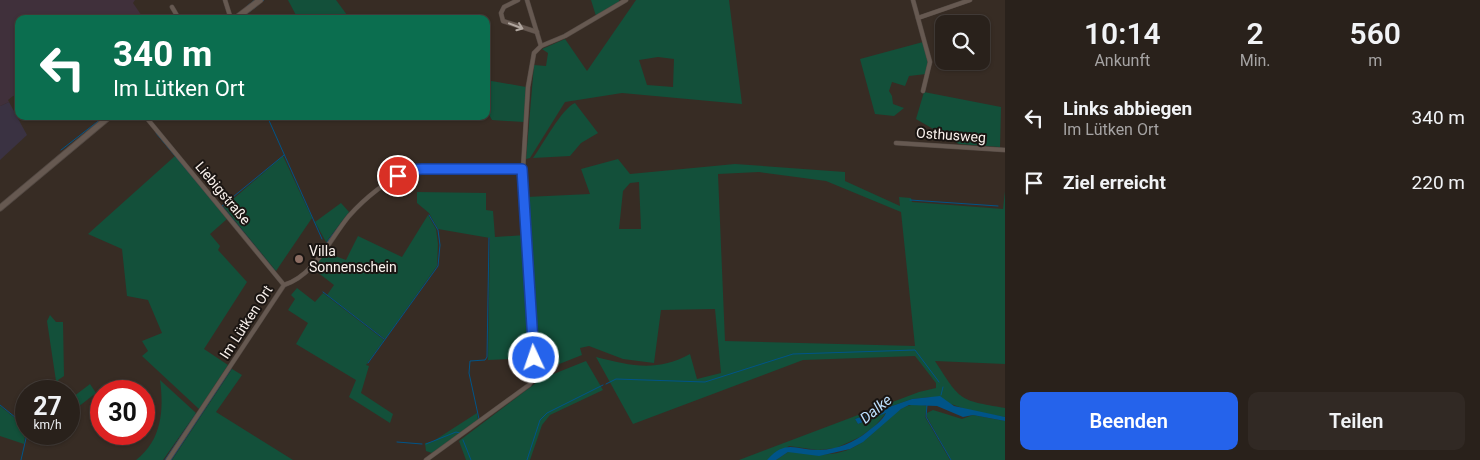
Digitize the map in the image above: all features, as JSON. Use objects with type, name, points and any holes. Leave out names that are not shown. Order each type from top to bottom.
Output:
[{"type":"street","points":[[225,0],[230,15]]},
{"type":"street","points":[[241,15],[260,0]]},
{"type":"street","points":[[518,0],[504,7],[501,13],[503,22],[537,32]]},
{"type":"street","points":[[527,0],[541,46]]},
{"type":"street","points":[[426,460],[522,391],[536,376],[522,169],[528,87],[534,53],[541,46],[565,36],[626,0]]},
{"type":"street","points":[[913,0],[930,62],[923,91]]},
{"type":"street","points":[[918,18],[970,0]]},
{"type":"street","points":[[172,7],[177,15]]},
{"type":"street","points":[[0,208],[105,120]]},
{"type":"street","name":"Liebigstraße","points":[[148,120],[284,285]]},
{"type":"street","name":"Osthusweg","points":[[896,142],[1005,150]]},
{"type":"street","name":"Im Lütken Ort","points":[[168,460],[284,285],[305,273],[350,215],[403,173],[422,169],[522,169]]},
{"type":"shaded area","points":[[0,0],[135,0],[133,3],[141,15],[15,15],[15,96],[8,100],[9,102],[0,106]]},
{"type":"shaded area","points":[[9,102],[15,113],[15,120],[19,120],[27,135],[0,160],[0,106]]},
{"type":"green space","points":[[288,0],[336,0],[347,15],[296,15]]},
{"type":"green space","points":[[591,0],[619,0],[620,2],[596,16]]},
{"type":"green space","points":[[636,0],[729,0],[742,104],[622,93],[565,102],[530,158],[526,159],[534,65],[546,66],[548,53],[542,49],[565,39],[587,71]],"holes":[[[658,57],[674,59],[673,87],[647,85],[639,60]]]},
{"type":"green space","points":[[923,42],[928,63],[926,74],[909,76],[905,86],[892,82],[889,91],[893,104],[904,108],[894,116],[875,114],[860,59]]},
{"type":"green space","points":[[490,81],[526,87],[524,122],[492,120],[490,116]]},
{"type":"green space","points":[[924,92],[1001,107],[1000,147],[959,144],[916,119]]},
{"type":"green space","points":[[575,103],[598,133],[581,143],[570,156],[533,158],[558,119]]},
{"type":"green space","points":[[175,156],[227,219],[210,234],[220,246],[218,250],[247,282],[204,349],[228,365],[199,409],[142,356],[148,351],[142,341],[162,333],[148,300],[127,296],[122,249],[88,234]]},
{"type":"green space","points":[[283,156],[312,218],[276,271],[224,207]]},
{"type":"green space","points":[[618,159],[630,174],[735,164],[845,172],[845,181],[900,206],[899,197],[911,198],[912,202],[1003,209],[1005,191],[1005,364],[935,361],[950,384],[962,396],[978,403],[1005,408],[1005,417],[971,411],[931,397],[912,399],[855,419],[858,424],[886,413],[875,426],[860,437],[836,448],[818,450],[789,446],[767,460],[739,460],[919,392],[936,388],[936,383],[915,356],[803,360],[633,424],[596,357],[644,366],[678,360],[690,354],[697,379],[721,373],[715,309],[661,310],[654,363],[623,359],[589,346],[580,348],[582,355],[539,372],[526,197],[590,194],[581,169]],"holes":[[[759,172],[826,181],[901,212],[915,346],[725,341],[718,174]],[[639,182],[641,229],[619,229],[623,191],[630,183]]]},
{"type":"green space","points":[[417,192],[486,193],[486,210],[493,211],[495,237],[525,235],[532,358],[488,360],[490,238],[438,229],[429,213],[417,203]]},
{"type":"green space","points":[[341,203],[349,212],[326,242],[315,222]]},
{"type":"green space","points":[[428,215],[436,229],[438,244],[437,266],[385,339],[327,295],[334,285],[312,268],[324,252],[346,260],[358,236],[402,257]]},
{"type":"green space","points":[[297,288],[315,302],[323,293],[384,340],[366,365],[369,366],[361,393],[393,414],[390,423],[349,397],[356,380],[296,344],[308,323],[288,310],[295,299],[291,295]]},
{"type":"green space","points":[[50,315],[56,322],[63,322],[64,376],[58,380],[56,380],[47,321]]},
{"type":"green space","points":[[586,361],[603,390],[550,415],[542,425],[530,460],[466,460],[459,441],[541,379]]},
{"type":"green space","points":[[232,369],[242,375],[216,412],[293,460],[172,460]]},
{"type":"green space","points":[[160,380],[196,413],[163,460],[136,460],[150,445],[155,445],[155,436],[161,413]]},
{"type":"green space","points":[[90,384],[90,398],[80,405],[80,392]]},
{"type":"green space","points":[[917,404],[927,406],[925,417],[950,460],[776,460],[788,452],[833,454],[850,449],[867,438],[899,410]]},
{"type":"green space","points":[[0,406],[15,418],[15,441],[0,436]]},
{"type":"green space","points":[[933,410],[962,419],[973,415],[1005,421],[1005,460],[951,460],[927,417],[927,413]]},
{"type":"green space","points":[[477,413],[478,421],[432,453],[426,451],[425,443],[432,442]]},
{"type":"water","points":[[940,396],[954,406],[1005,417],[1005,421],[973,415],[963,417],[937,406],[909,405],[901,409],[863,442],[850,449],[819,456],[788,452],[776,460],[767,460],[774,453],[786,447],[820,450],[845,445],[867,432],[886,413],[858,424],[855,419],[912,399]]},
{"type":"waterway","points":[[246,7],[255,0]]},
{"type":"waterway","points":[[245,15],[257,6]]},
{"type":"waterway","points":[[61,150],[100,120]]},
{"type":"waterway","points":[[269,120],[322,239]]},
{"type":"waterway","points":[[156,133],[225,216]]},
{"type":"waterway","points":[[275,271],[222,206],[284,155]]},
{"type":"waterway","points":[[910,200],[998,206]]},
{"type":"waterway","points":[[327,242],[349,213]]},
{"type":"waterway","points":[[368,363],[438,266],[440,245],[438,230],[429,215]]},
{"type":"waterway","points":[[479,419],[469,373],[470,361],[485,360],[487,357],[489,238]]},
{"type":"waterway","points":[[323,292],[384,339]]},
{"type":"waterway","points":[[606,384],[616,379],[705,382],[793,354],[915,350],[939,382]]},
{"type":"waterway","points":[[171,460],[231,369]]},
{"type":"waterway","points":[[527,460],[540,420],[547,413],[603,385]]},
{"type":"waterway","points":[[941,395],[943,387]]},
{"type":"waterway","points":[[0,405],[15,417]]},
{"type":"waterway","points":[[927,405],[926,417],[951,460]]},
{"type":"waterway","points":[[165,460],[196,414]]},
{"type":"waterway","points":[[426,444],[456,432],[460,433]]},
{"type":"waterway","points":[[463,440],[471,460]]},
{"type":"waterway","points":[[397,442],[422,444]]},
{"type":"waterway","points":[[21,460],[24,445]]},
{"type":"place","name":"Villa Sonnenschein","points":[[299,259]]},
{"type":"route","points":[[398,176],[411,170],[422,169],[522,169],[534,358]]},
{"type":"water label","name":"Dalke","points":[[876,409]]}]
